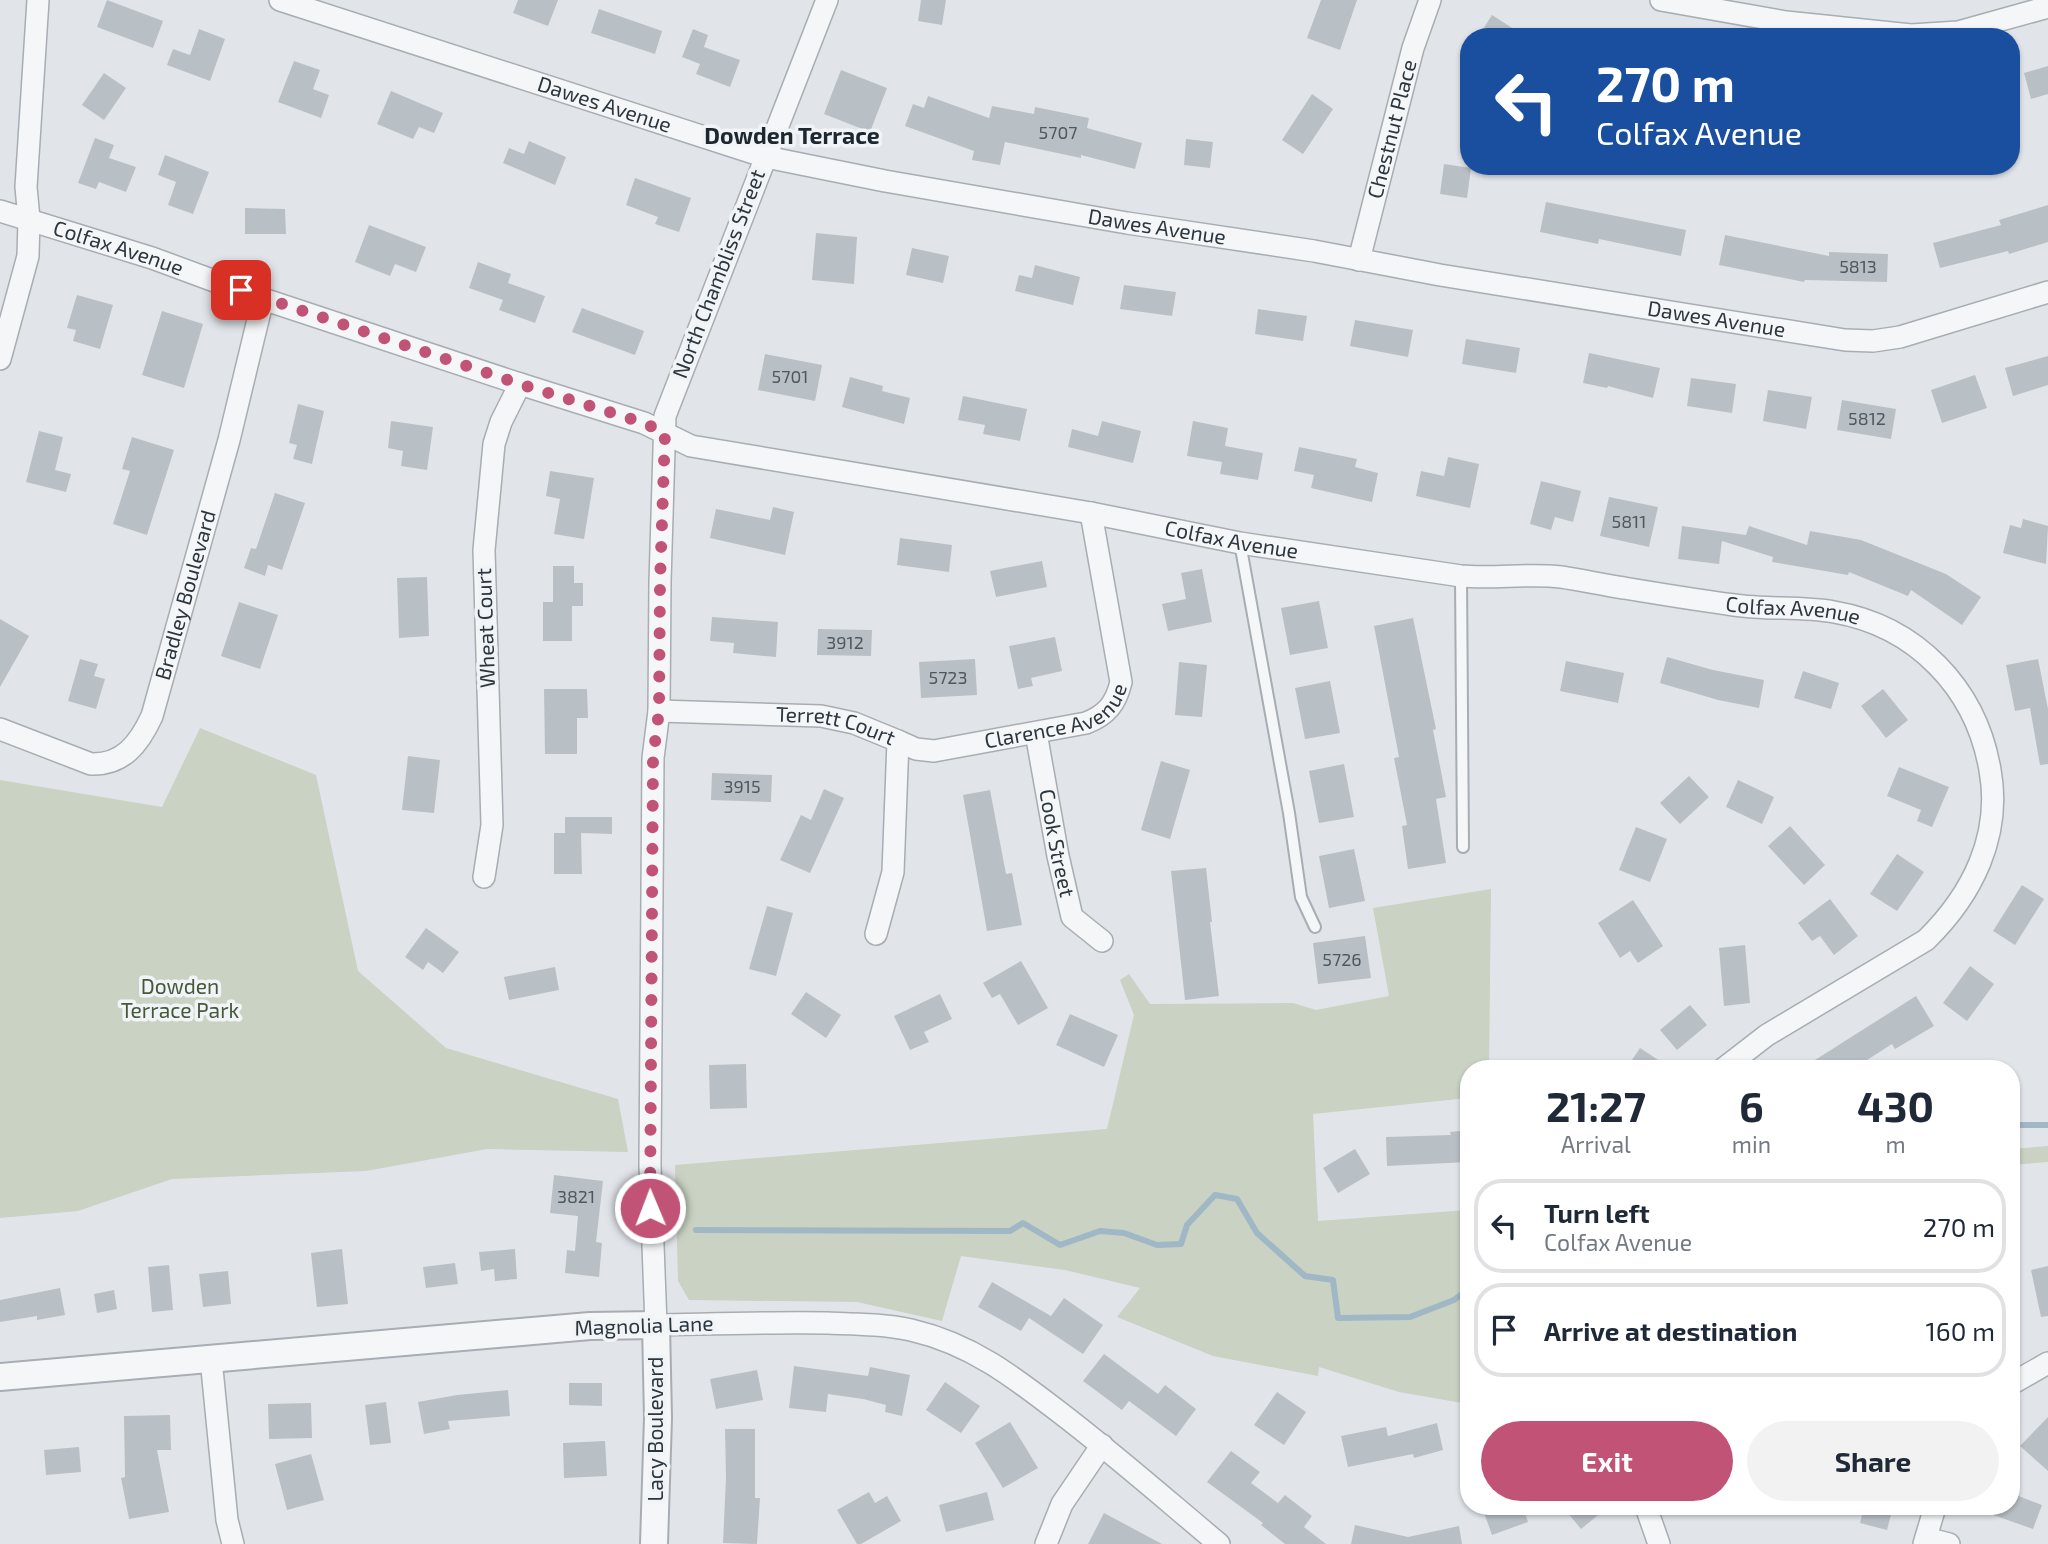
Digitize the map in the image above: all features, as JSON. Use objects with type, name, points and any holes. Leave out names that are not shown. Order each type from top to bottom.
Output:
[{"type":"street","points":[[0,359],[28,256],[26,187],[38,0]]},
{"type":"street","name":"Dawes Avenue","points":[[280,0],[766,156],[898,183],[1440,275],[1845,340],[1873,341],[1900,337],[2048,292]]},
{"type":"street","name":"North Chambliss Street","points":[[665,433],[665,416],[674,389],[827,0]]},
{"type":"street","name":"Chestnut Place","points":[[1359,260],[1413,48],[1430,0]]},
{"type":"street","points":[[1661,0],[1744,8],[1846,28]]},
{"type":"street","points":[[1972,28],[2048,7]]},
{"type":"street","name":"Colfax Avenue","points":[[0,211],[152,258],[263,299],[644,423],[691,446],[1091,513],[1240,543],[1461,576],[1559,577],[1738,606],[1831,611],[1860,617],[1888,628],[1915,645],[1945,672],[1963,695],[1987,749],[1993,806],[1989,835],[1980,865],[1966,894],[1948,919],[1919,946],[1767,1035],[1735,1060]]},
{"type":"street","name":"Bradley Boulevard","points":[[0,729],[91,764],[119,760],[144,733],[152,716],[229,439],[263,299]]},
{"type":"street","name":"Wheat Court","points":[[484,877],[492,825],[484,551],[494,444],[501,422],[520,384]]},
{"type":"street","name":"Lacy Boulevard","points":[[654,1544],[658,1418],[650,1165],[653,758],[659,711],[665,433]]},
{"type":"street","name":"Clarence Avenue","points":[[898,741],[916,749],[934,751],[1086,723],[1099,718],[1110,709],[1118,696],[1121,682],[1091,513]]},
{"type":"street","name":"Terrett Court","points":[[659,711],[821,716],[854,723],[898,741],[893,872],[876,934]]},
{"type":"street","name":"Cook Street","points":[[1036,733],[1072,917],[1102,941]]},
{"type":"street","name":"Magnolia Lane","points":[[0,1377],[590,1326],[804,1322],[877,1324],[943,1339],[1007,1371],[1102,1445],[1219,1544]]},
{"type":"street","points":[[211,1359],[227,1520],[233,1544]]},
{"type":"street","points":[[2020,1379],[2048,1363]]},
{"type":"street","points":[[1046,1544],[1062,1504],[1102,1445]]},
{"type":"street","points":[[1649,1515],[1659,1544]]},
{"type":"street","points":[[1933,1515],[1925,1541],[1949,1544]]},
{"type":"lane","points":[[1240,543],[1289,813],[1301,897],[1315,927]]},
{"type":"lane","points":[[1461,576],[1463,847]]},
{"type":"green space","name":"Dowden Terrace Park","points":[[200,728],[316,775],[358,971],[446,1048],[618,1099],[628,1152],[487,1149],[366,1171],[172,1179],[78,1211],[0,1218],[0,780],[162,807]]},
{"type":"green space","points":[[1491,889],[1489,1060],[1460,1060],[1460,1099],[1313,1114],[1318,1221],[1460,1211],[1460,1403],[1399,1392],[1319,1367],[1318,1376],[1213,1356],[1117,1317],[1140,1288],[1065,1270],[961,1256],[942,1321],[857,1302],[689,1300],[678,1281],[675,1165],[1107,1129],[1134,1015],[1120,980],[1129,974],[1150,1004],[1293,1003],[1316,1010],[1389,996],[1373,908]]},
{"type":"green space","points":[[2048,1146],[2048,1162],[2020,1164],[2020,1148]]},
{"type":"building","points":[[107,0],[163,21],[153,48],[97,27]]},
{"type":"building","points":[[518,0],[558,0],[548,26],[513,13]]},
{"type":"building","points":[[921,0],[946,0],[942,25],[918,21]]},
{"type":"building","points":[[1321,0],[1357,0],[1340,50],[1307,38]]},
{"type":"building","points":[[599,9],[662,31],[655,54],[591,33]]},
{"type":"building","points":[[1492,15],[1512,28],[1484,28]]},
{"type":"building","points":[[199,29],[225,39],[210,81],[167,65],[173,49],[190,55]]},
{"type":"building","points":[[693,29],[708,35],[704,47],[740,60],[730,87],[696,74],[700,64],[682,57]]},
{"type":"building","points":[[294,61],[320,70],[313,89],[329,95],[321,118],[278,102]]},
{"type":"building","points":[[2048,66],[2048,94],[2031,99],[2024,73]]},
{"type":"building","points":[[841,70],[887,88],[870,132],[824,114]]},
{"type":"building","points":[[104,73],[126,88],[104,120],[82,105]]},
{"type":"building","points":[[391,91],[443,113],[434,133],[419,127],[413,139],[377,124]]},
{"type":"building","points":[[1312,94],[1333,109],[1303,154],[1282,140]]},
{"type":"building","points":[[928,96],[989,118],[992,106],[1034,114],[1035,107],[1089,118],[1087,128],[1142,143],[1135,169],[1081,155],[1081,158],[1005,142],[1000,165],[972,160],[974,151],[905,126],[913,104],[924,108]]},
{"type":"building","points":[[95,138],[114,145],[109,158],[136,167],[126,192],[99,182],[96,189],[78,183]]},
{"type":"building","points":[[1186,139],[1213,142],[1210,168],[1184,165]]},
{"type":"building","points":[[529,141],[566,157],[555,185],[503,163],[509,148],[524,154]]},
{"type":"building","points":[[165,155],[209,172],[193,214],[168,205],[176,182],[158,175]]},
{"type":"building","points":[[1444,164],[1460,166],[1460,175],[1470,175],[1467,198],[1440,194]]},
{"type":"building","points":[[635,178],[691,198],[679,232],[655,224],[658,217],[626,205]]},
{"type":"building","points":[[1546,202],[1686,230],[1681,256],[1599,239],[1598,244],[1540,232]]},
{"type":"building","points":[[2048,205],[2048,242],[2009,254],[2008,251],[1940,268],[1933,243],[2001,225],[1999,220]]},
{"type":"building","points":[[245,208],[285,209],[286,234],[245,234]]},
{"type":"building","points":[[369,225],[426,247],[416,272],[395,264],[390,276],[355,262]]},
{"type":"building","points":[[816,233],[857,237],[854,284],[812,280]]},
{"type":"building","points":[[1725,235],[1829,256],[1829,252],[1888,254],[1887,282],[1804,282],[1719,265]]},
{"type":"building","points":[[912,248],[949,256],[943,283],[906,275]]},
{"type":"building","points":[[478,262],[511,274],[508,283],[545,296],[535,323],[499,310],[503,300],[469,288]]},
{"type":"building","points":[[1035,265],[1080,277],[1073,305],[1015,291],[1019,275],[1032,278]]},
{"type":"building","points":[[1124,285],[1176,292],[1172,316],[1120,309]]},
{"type":"building","points":[[77,295],[113,305],[100,349],[73,341],[76,330],[67,328]]},
{"type":"building","points":[[582,308],[644,331],[635,355],[572,332]]},
{"type":"building","points":[[1258,309],[1307,316],[1303,341],[1255,334]]},
{"type":"building","points":[[162,311],[203,324],[184,388],[142,375]]},
{"type":"building","points":[[1355,320],[1413,330],[1408,357],[1350,346]]},
{"type":"building","points":[[1466,339],[1520,348],[1516,373],[1462,364]]},
{"type":"building","points":[[1589,353],[1660,368],[1653,398],[1608,386],[1607,388],[1583,383]]},
{"type":"building","points":[[765,354],[822,365],[815,401],[758,390]]},
{"type":"building","points":[[2048,356],[2048,385],[2013,396],[2005,368]]},
{"type":"building","points":[[1975,375],[1987,408],[1942,423],[1931,390]]},
{"type":"building","points":[[850,377],[883,386],[882,391],[910,398],[904,424],[842,407]]},
{"type":"building","points":[[1691,378],[1736,384],[1732,413],[1687,406]]},
{"type":"building","points":[[1768,390],[1812,397],[1806,429],[1763,421]]},
{"type":"building","points":[[963,396],[1027,409],[1020,441],[983,434],[985,425],[958,420]]},
{"type":"building","points":[[1842,400],[1896,409],[1891,439],[1837,430]]},
{"type":"building","points":[[298,404],[324,411],[312,464],[293,459],[297,445],[289,443]]},
{"type":"building","points":[[391,421],[433,427],[427,470],[401,466],[403,451],[388,448]]},
{"type":"building","points":[[1102,421],[1141,431],[1133,463],[1068,447],[1072,429],[1098,436]]},
{"type":"building","points":[[1193,421],[1228,428],[1225,446],[1263,453],[1258,480],[1220,474],[1222,462],[1187,456]]},
{"type":"building","points":[[39,431],[63,437],[55,470],[71,474],[66,492],[26,482]]},
{"type":"building","points":[[132,437],[174,450],[147,535],[113,524],[130,471],[122,469]]},
{"type":"building","points":[[1299,447],[1357,459],[1355,467],[1378,473],[1372,502],[1311,488],[1314,475],[1294,471]]},
{"type":"building","points":[[1448,457],[1479,464],[1470,508],[1416,496],[1421,471],[1444,476]]},
{"type":"building","points":[[550,471],[594,478],[584,539],[554,534],[560,499],[546,496]]},
{"type":"building","points":[[1541,481],[1581,491],[1573,522],[1555,517],[1551,530],[1530,524]]},
{"type":"building","points":[[275,493],[305,503],[282,570],[268,565],[265,576],[244,568],[251,548],[256,549]]},
{"type":"building","points":[[1609,497],[1658,507],[1649,547],[1600,536]]},
{"type":"building","points":[[773,507],[794,512],[785,555],[710,538],[716,509],[770,520]]},
{"type":"building","points":[[2023,519],[2048,526],[2046,564],[2003,553],[2010,525],[2021,528]]},
{"type":"building","points":[[1682,526],[1746,535],[1749,526],[1807,545],[1810,531],[1861,540],[1946,574],[1981,597],[1962,625],[1911,590],[1908,596],[1849,572],[1848,575],[1772,562],[1773,557],[1722,541],[1719,564],[1678,559]]},
{"type":"building","points":[[900,538],[952,545],[949,572],[897,565]]},
{"type":"building","points":[[1042,561],[1047,587],[996,597],[990,571]]},
{"type":"building","points":[[553,566],[574,566],[574,583],[583,583],[583,606],[572,606],[572,641],[543,641],[543,602],[553,602]]},
{"type":"building","points":[[1202,569],[1212,622],[1168,631],[1162,604],[1186,599],[1181,573]]},
{"type":"building","points":[[427,577],[429,636],[399,638],[397,578]]},
{"type":"building","points":[[1319,601],[1328,648],[1290,655],[1281,608]]},
{"type":"building","points":[[239,602],[278,615],[260,669],[221,656]]},
{"type":"building","points":[[712,617],[778,622],[776,657],[733,653],[734,643],[710,641]]},
{"type":"building","points":[[1413,618],[1436,729],[1433,730],[1446,797],[1436,799],[1446,863],[1408,869],[1402,826],[1407,825],[1394,758],[1399,757],[1374,626]]},
{"type":"building","points":[[0,619],[29,636],[0,687]]},
{"type":"building","points":[[818,629],[872,630],[871,656],[817,655]]},
{"type":"building","points":[[1055,637],[1062,671],[1031,678],[1033,686],[1018,689],[1009,646]]},
{"type":"building","points":[[1667,657],[1764,680],[1759,708],[1718,700],[1660,683]]},
{"type":"building","points":[[80,659],[98,664],[94,676],[105,679],[96,709],[68,701]]},
{"type":"building","points":[[975,659],[977,695],[921,698],[919,662]]},
{"type":"building","points":[[2038,659],[2048,709],[2048,764],[2040,765],[2030,708],[2015,711],[2006,665]]},
{"type":"building","points":[[1566,661],[1624,673],[1618,703],[1560,691]]},
{"type":"building","points":[[1179,662],[1207,665],[1202,717],[1175,715]]},
{"type":"building","points":[[1803,671],[1839,683],[1831,709],[1794,698]]},
{"type":"building","points":[[1330,681],[1340,733],[1305,739],[1295,688]]},
{"type":"building","points":[[544,689],[587,689],[588,718],[577,718],[577,754],[545,754]]},
{"type":"building","points":[[1883,689],[1908,720],[1886,738],[1861,706]]},
{"type":"building","points":[[408,756],[440,760],[434,813],[402,810]]},
{"type":"building","points":[[1161,761],[1190,770],[1170,839],[1141,830]]},
{"type":"building","points":[[1344,764],[1354,817],[1319,823],[1309,771]]},
{"type":"building","points":[[1899,767],[1949,787],[1932,827],[1917,821],[1921,810],[1887,796]]},
{"type":"building","points":[[712,773],[772,775],[771,802],[711,800]]},
{"type":"building","points":[[1689,776],[1709,797],[1680,824],[1660,803]]},
{"type":"building","points":[[1738,780],[1774,797],[1762,824],[1726,807]]},
{"type":"building","points":[[824,789],[844,798],[810,873],[780,860],[801,815],[811,820]]},
{"type":"building","points":[[990,790],[1006,874],[1012,873],[1022,925],[987,931],[963,795]]},
{"type":"building","points":[[565,817],[612,817],[612,834],[581,833],[582,874],[554,874],[554,833],[565,833]]},
{"type":"building","points":[[1790,826],[1825,865],[1804,885],[1768,846]]},
{"type":"building","points":[[1636,827],[1667,839],[1650,882],[1619,870]]},
{"type":"building","points":[[1354,849],[1365,901],[1329,908],[1319,856]]},
{"type":"building","points":[[1897,854],[1924,872],[1897,911],[1870,894]]},
{"type":"building","points":[[1206,868],[1219,996],[1185,1000],[1171,871]]},
{"type":"building","points":[[2022,885],[2044,899],[2015,945],[1993,931]]},
{"type":"building","points":[[1830,899],[1858,936],[1834,955],[1820,936],[1812,941],[1798,923]]},
{"type":"building","points":[[1633,900],[1663,946],[1638,963],[1630,951],[1620,958],[1598,923]]},
{"type":"building","points":[[767,906],[793,913],[776,976],[749,969]]},
{"type":"building","points":[[426,928],[459,952],[443,973],[428,962],[423,970],[405,957]]},
{"type":"building","points":[[1365,936],[1371,978],[1318,984],[1313,943]]},
{"type":"building","points":[[1745,945],[1750,1003],[1724,1006],[1719,948]]},
{"type":"building","points":[[1021,961],[1048,1008],[1018,1025],[1000,994],[992,998],[983,983]]},
{"type":"building","points":[[1970,966],[1994,984],[1967,1021],[1943,1003]]},
{"type":"building","points":[[555,967],[559,990],[509,1000],[504,977]]},
{"type":"building","points":[[806,992],[841,1015],[826,1038],[791,1014]]},
{"type":"building","points":[[940,994],[952,1019],[924,1032],[929,1042],[910,1050],[894,1016]]},
{"type":"building","points":[[1916,996],[1934,1026],[1895,1049],[1892,1044],[1867,1060],[1815,1060]]},
{"type":"building","points":[[1690,1005],[1707,1025],[1677,1050],[1660,1030]]},
{"type":"building","points":[[1070,1014],[1118,1035],[1104,1067],[1056,1045]]},
{"type":"building","points":[[1640,1048],[1658,1060],[1632,1060]]},
{"type":"building","points":[[746,1064],[747,1108],[710,1109],[709,1065]]},
{"type":"building","points":[[1460,1131],[1460,1162],[1387,1166],[1386,1137],[1451,1135],[1450,1132]]},
{"type":"building","points":[[1355,1149],[1370,1174],[1338,1193],[1323,1168]]},
{"type":"building","points":[[554,1175],[603,1181],[596,1242],[602,1243],[599,1277],[565,1273],[567,1250],[575,1251],[578,1216],[550,1213]]},
{"type":"building","points":[[342,1249],[348,1304],[317,1307],[311,1253]]},
{"type":"building","points":[[515,1249],[517,1279],[495,1281],[494,1269],[481,1271],[479,1252]]},
{"type":"building","points":[[455,1263],[458,1284],[426,1288],[423,1267]]},
{"type":"building","points":[[169,1265],[173,1310],[152,1312],[148,1267]]},
{"type":"building","points":[[2048,1266],[2048,1316],[2041,1317],[2031,1270]]},
{"type":"building","points":[[228,1271],[231,1304],[203,1307],[199,1274]]},
{"type":"building","points":[[992,1282],[1051,1316],[1064,1298],[1103,1325],[1083,1354],[1029,1318],[1021,1331],[978,1307]]},
{"type":"building","points":[[60,1288],[65,1315],[0,1322],[0,1300]]},
{"type":"building","points":[[114,1290],[117,1309],[97,1313],[94,1294]]},
{"type":"building","points":[[1104,1354],[1158,1394],[1165,1385],[1196,1409],[1176,1436],[1129,1401],[1122,1410],[1083,1381]]},
{"type":"building","points":[[794,1366],[868,1376],[870,1367],[910,1375],[902,1416],[885,1412],[886,1405],[828,1394],[826,1412],[789,1408]]},
{"type":"building","points":[[757,1370],[763,1400],[716,1409],[710,1379]]},
{"type":"building","points":[[945,1382],[980,1406],[961,1433],[926,1410]]},
{"type":"building","points":[[569,1383],[602,1383],[602,1406],[569,1405]]},
{"type":"building","points":[[508,1390],[510,1416],[448,1421],[450,1429],[424,1434],[418,1402]]},
{"type":"building","points":[[1277,1392],[1306,1412],[1284,1445],[1254,1425]]},
{"type":"building","points":[[386,1402],[391,1443],[370,1445],[365,1405]]},
{"type":"building","points":[[311,1403],[312,1438],[269,1439],[268,1404]]},
{"type":"building","points":[[170,1415],[171,1450],[157,1450],[169,1512],[129,1519],[121,1478],[125,1477],[124,1416]]},
{"type":"building","points":[[2048,1417],[2048,1471],[2020,1446]]},
{"type":"building","points":[[1010,1422],[1038,1468],[1003,1488],[975,1443]]},
{"type":"building","points":[[1437,1423],[1443,1450],[1414,1458],[1413,1454],[1348,1467],[1341,1436],[1386,1427],[1388,1436]]},
{"type":"building","points":[[725,1429],[755,1429],[755,1498],[760,1498],[757,1544],[723,1543]]},
{"type":"building","points":[[605,1441],[607,1476],[564,1478],[563,1443]]},
{"type":"building","points":[[79,1447],[81,1472],[46,1475],[44,1450]]},
{"type":"building","points":[[1231,1451],[1260,1472],[1251,1483],[1278,1503],[1285,1495],[1312,1516],[1304,1527],[1326,1544],[1285,1544],[1261,1525],[1263,1523],[1207,1482]]},
{"type":"building","points":[[311,1454],[324,1500],[287,1510],[275,1464]]},
{"type":"building","points":[[869,1492],[875,1503],[887,1496],[901,1521],[857,1544],[837,1510]]},
{"type":"building","points":[[987,1492],[994,1520],[946,1532],[939,1505]]},
{"type":"building","points":[[2020,1496],[2042,1505],[2033,1529],[1993,1515],[2020,1515]]},
{"type":"building","points":[[1104,1513],[1162,1544],[1088,1544]]},
{"type":"building","points":[[1485,1515],[1526,1515],[1528,1522],[1492,1535]]},
{"type":"building","points":[[1570,1515],[1598,1515],[1581,1529]]},
{"type":"building","points":[[1862,1515],[1891,1515],[1887,1530],[1860,1523]]},
{"type":"building","points":[[1355,1525],[1408,1537],[1459,1526],[1462,1544],[1351,1544]]},
{"type":"waterway","points":[[2020,1125],[2048,1125]]},
{"type":"waterway","points":[[696,1230],[1010,1231],[1023,1223],[1060,1245],[1100,1231],[1124,1233],[1157,1245],[1181,1244],[1187,1225],[1215,1195],[1237,1199],[1257,1233],[1305,1276],[1333,1280],[1338,1318],[1410,1317],[1460,1295]]},
{"type":"district","name":"Dowden Terrace","points":[[792,136]]},
{"type":"route","points":[[241,290],[644,423],[665,433],[659,711],[653,758],[650,1208]]}]
